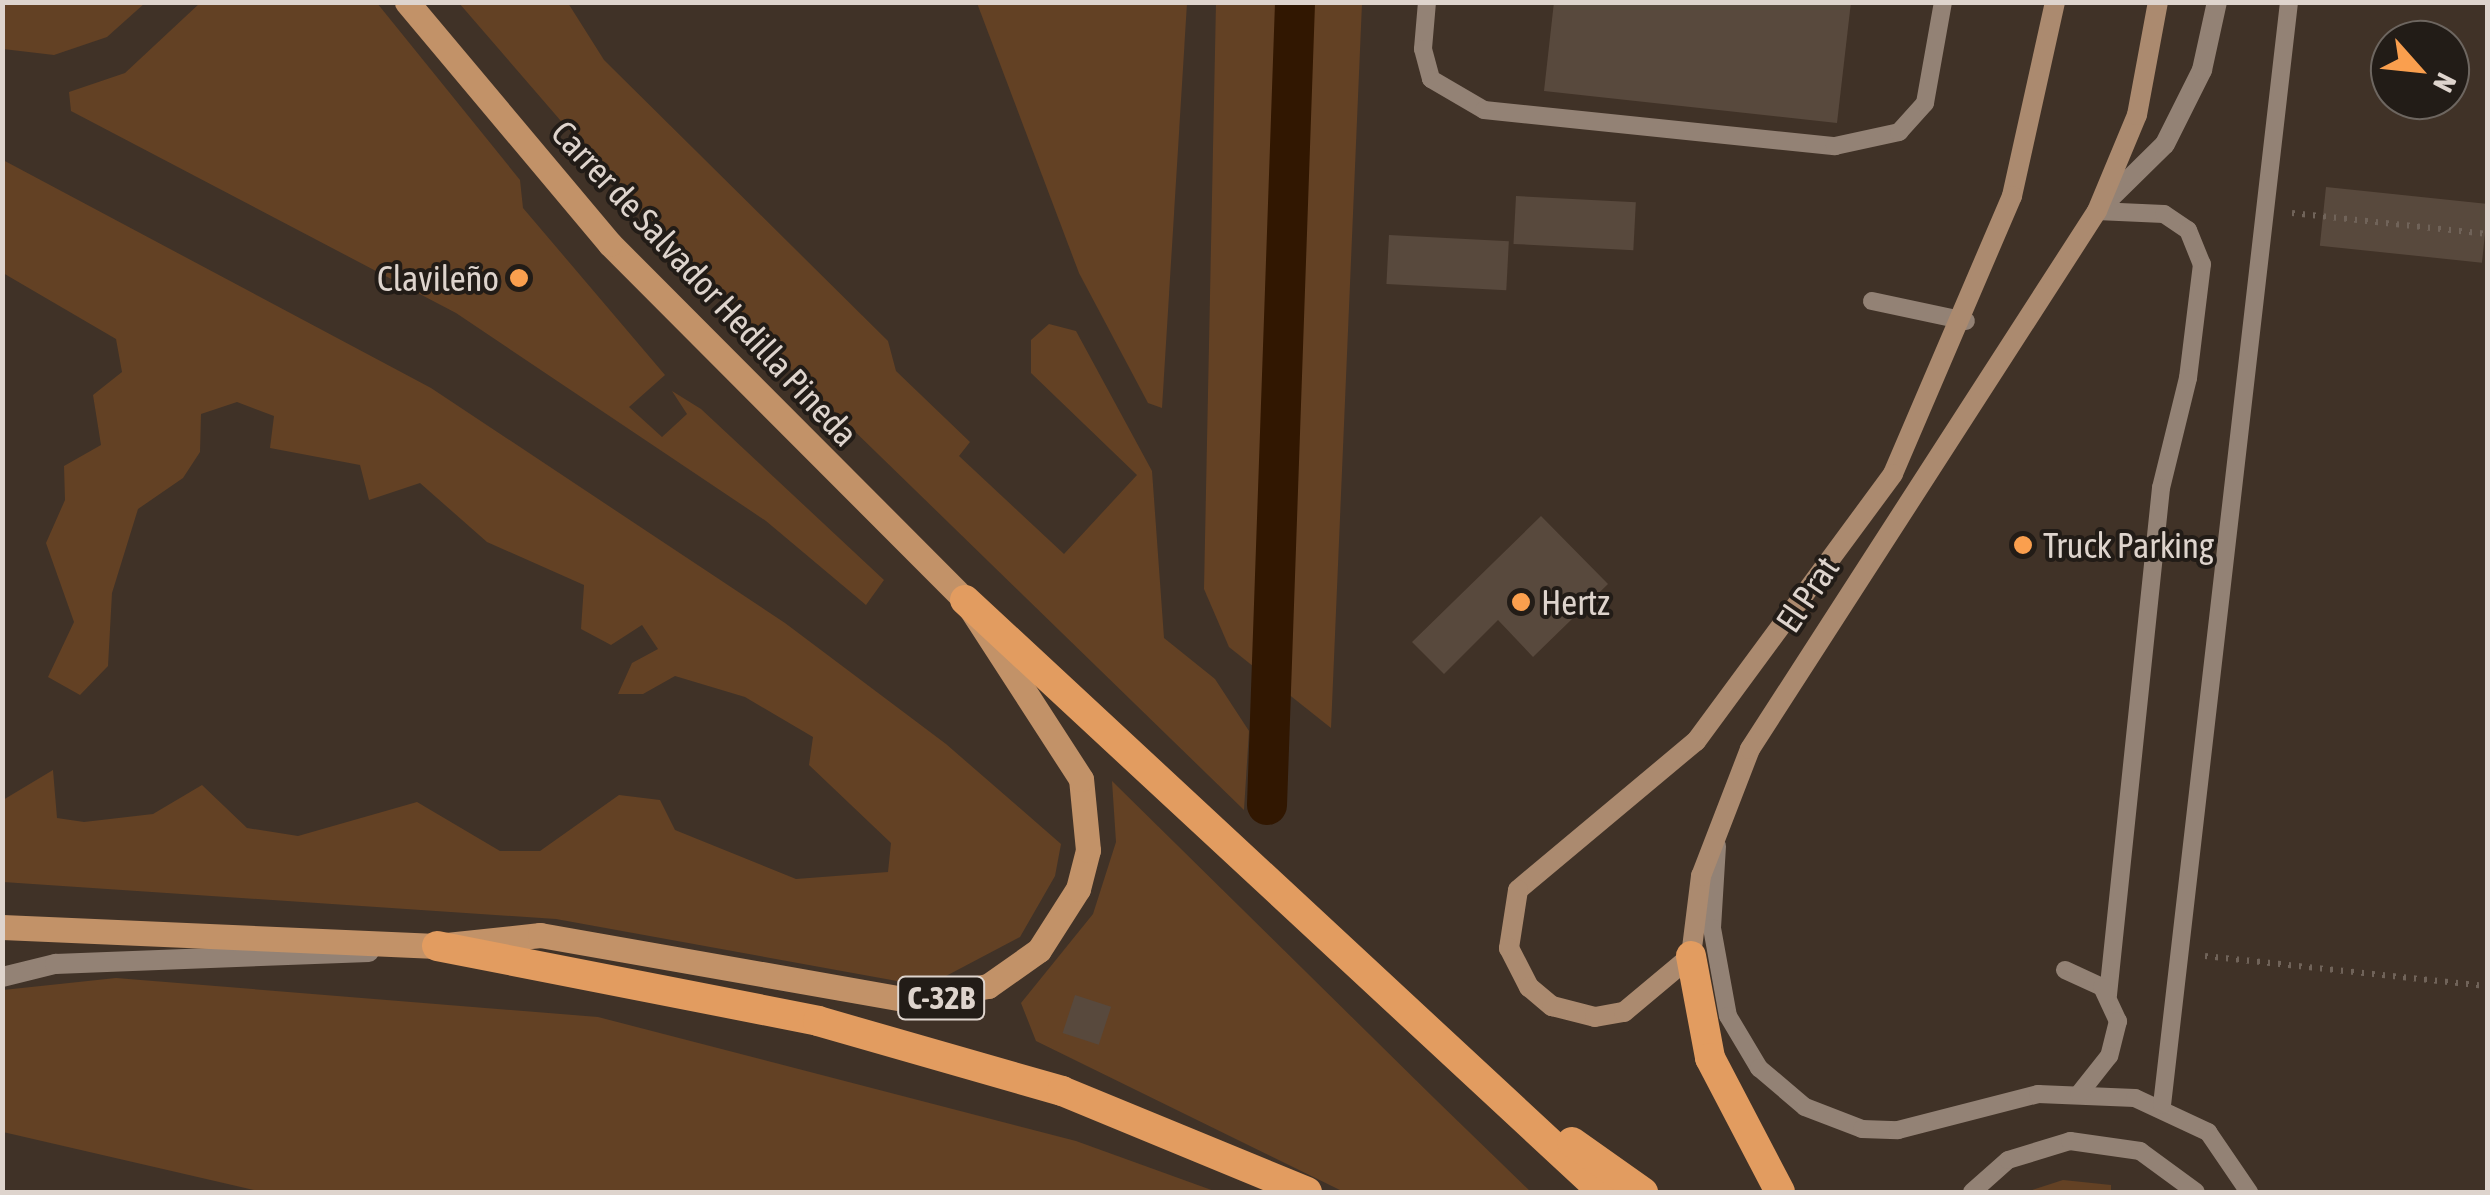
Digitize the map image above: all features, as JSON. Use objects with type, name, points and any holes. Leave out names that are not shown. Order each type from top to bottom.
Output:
[{"type":"highway","name":"C-32B","points":[[965,600],[1603,1192]]},
{"type":"highway","name":"C-32B","points":[[437,946],[856,1032],[1133,1116],[1308,1192]]},
{"type":"highway","points":[[1691,956],[1710,1058],[1780,1192]]},
{"type":"highway","points":[[1520,1112],[1643,1192]]},
{"type":"main road","name":"Carrer de Salvador Hedilla Pineda","points":[[407,2],[610,244],[965,600]]},
{"type":"main road","name":"C-32B","points":[[437,946],[540,935],[910,1000],[988,986],[1039,950],[1061,922],[1078,889],[1088,815],[1071,755],[965,600]]},
{"type":"main road","points":[[2,927],[437,946]]},
{"type":"street","points":[[1691,956],[1637,1005],[1580,1016],[1528,988],[1509,948],[1508,918],[1530,873],[1639,794],[1708,725],[1893,474],[1966,321],[2012,196],[2055,2]]},
{"type":"street","name":"El Prat","points":[[1691,956],[1701,876],[1726,802],[1790,677],[2043,300],[2097,212],[2137,114],[2158,2]]},
{"type":"street","points":[[2097,212],[2164,144],[2202,70],[2217,2]]},
{"type":"street","points":[[2,976],[55,964],[250,962],[437,946]]},
{"type":"lane","points":[[1427,2],[1422,50],[1431,78],[1484,110],[1835,146],[1900,132],[1925,104],[1943,2]]},
{"type":"lane","points":[[2162,1105],[2184,954],[2289,2]]},
{"type":"lane","points":[[2079,1094],[2116,1039],[2108,995],[2160,488],[2188,378],[2202,264],[2188,230],[2164,214],[2097,212]]},
{"type":"lane","points":[[1872,301],[1966,321]]},
{"type":"lane","points":[[1726,802],[1712,886],[1718,986],[1741,1043],[1780,1089],[1832,1121],[1880,1130],[2079,1094],[2162,1105],[2220,1144],[2249,1192]]},
{"type":"lane","points":[[2064,970],[2108,995]]},
{"type":"lane","points":[[1972,1192],[2008,1160],[2070,1141],[2140,1152],[2196,1192]]},
{"type":"path","points":[[2266,210],[2488,234]]},
{"type":"path","points":[[2184,954],[2488,986]]},
{"type":"shaded area","points":[[3,2],[145,3],[107,37],[54,55],[3,49]]},
{"type":"shaded area","points":[[200,3],[377,3],[520,180],[523,208],[665,375],[629,407],[662,437],[687,414],[672,391],[701,409],[884,580],[866,605],[766,521],[456,313],[71,111],[69,92],[125,73]]},
{"type":"shaded area","points":[[459,3],[568,3],[604,60],[888,341],[896,371],[970,442],[959,456],[1064,554],[1137,475],[1031,373],[1031,340],[1049,324],[1076,331],[1152,471],[1164,638],[1215,679],[1249,731],[1244,810],[694,275]]},
{"type":"shaded area","points":[[977,3],[1187,3],[1162,408],[1148,403],[1079,273]]},
{"type":"shaded area","points":[[1216,3],[1362,3],[1331,728],[1229,647],[1204,589]]},
{"type":"shaded area","points":[[3,160],[431,388],[785,623],[946,744],[1061,844],[1055,876],[1020,937],[946,976],[897,981],[556,919],[3,882],[3,800],[53,770],[57,818],[84,822],[153,814],[202,785],[247,828],[298,836],[417,802],[500,851],[540,851],[619,795],[660,800],[675,830],[796,879],[888,872],[891,843],[809,765],[813,737],[745,697],[675,676],[643,694],[618,694],[632,663],[658,649],[642,625],[611,645],[581,629],[584,585],[487,542],[420,483],[369,500],[360,465],[270,448],[274,416],[237,402],[201,414],[200,452],[183,478],[138,509],[112,593],[108,666],[80,695],[48,677],[74,622],[46,543],[65,500],[64,466],[101,445],[93,395],[122,372],[116,339],[3,273]]},
{"type":"shaded area","points":[[1112,781],[1531,1192],[1344,1192],[1036,1041],[1021,1003],[1093,914],[1116,842]]},
{"type":"shaded area","points":[[116,978],[598,1017],[1076,1141],[1217,1192],[263,1192],[3,1132],[3,990]]},
{"type":"shaded area","points":[[2063,1180],[2111,1185],[2111,1192],[2026,1192]]},
{"type":"building","points":[[1554,2],[1851,2],[1837,123],[1544,91]]},
{"type":"building","points":[[2326,187],[2488,204],[2482,263],[2320,246]]},
{"type":"building","points":[[1516,196],[1636,202],[1633,250],[1513,244]]},
{"type":"building","points":[[1389,235],[1509,241],[1506,290],[1386,284]]},
{"type":"building","name":"Hertz","points":[[1541,516],[1608,584],[1533,657],[1498,620],[1444,674],[1412,642]]},
{"type":"building","points":[[1075,995],[1111,1007],[1099,1045],[1063,1033]]},
{"type":"waterway","points":[[1267,805],[1295,2]]},
{"type":"place","name":"Clavileño","points":[[519,278]]},
{"type":"place","name":"Truck Parking","points":[[2023,545]]},
{"type":"place","name":"Hertz","points":[[1521,602]]}]
